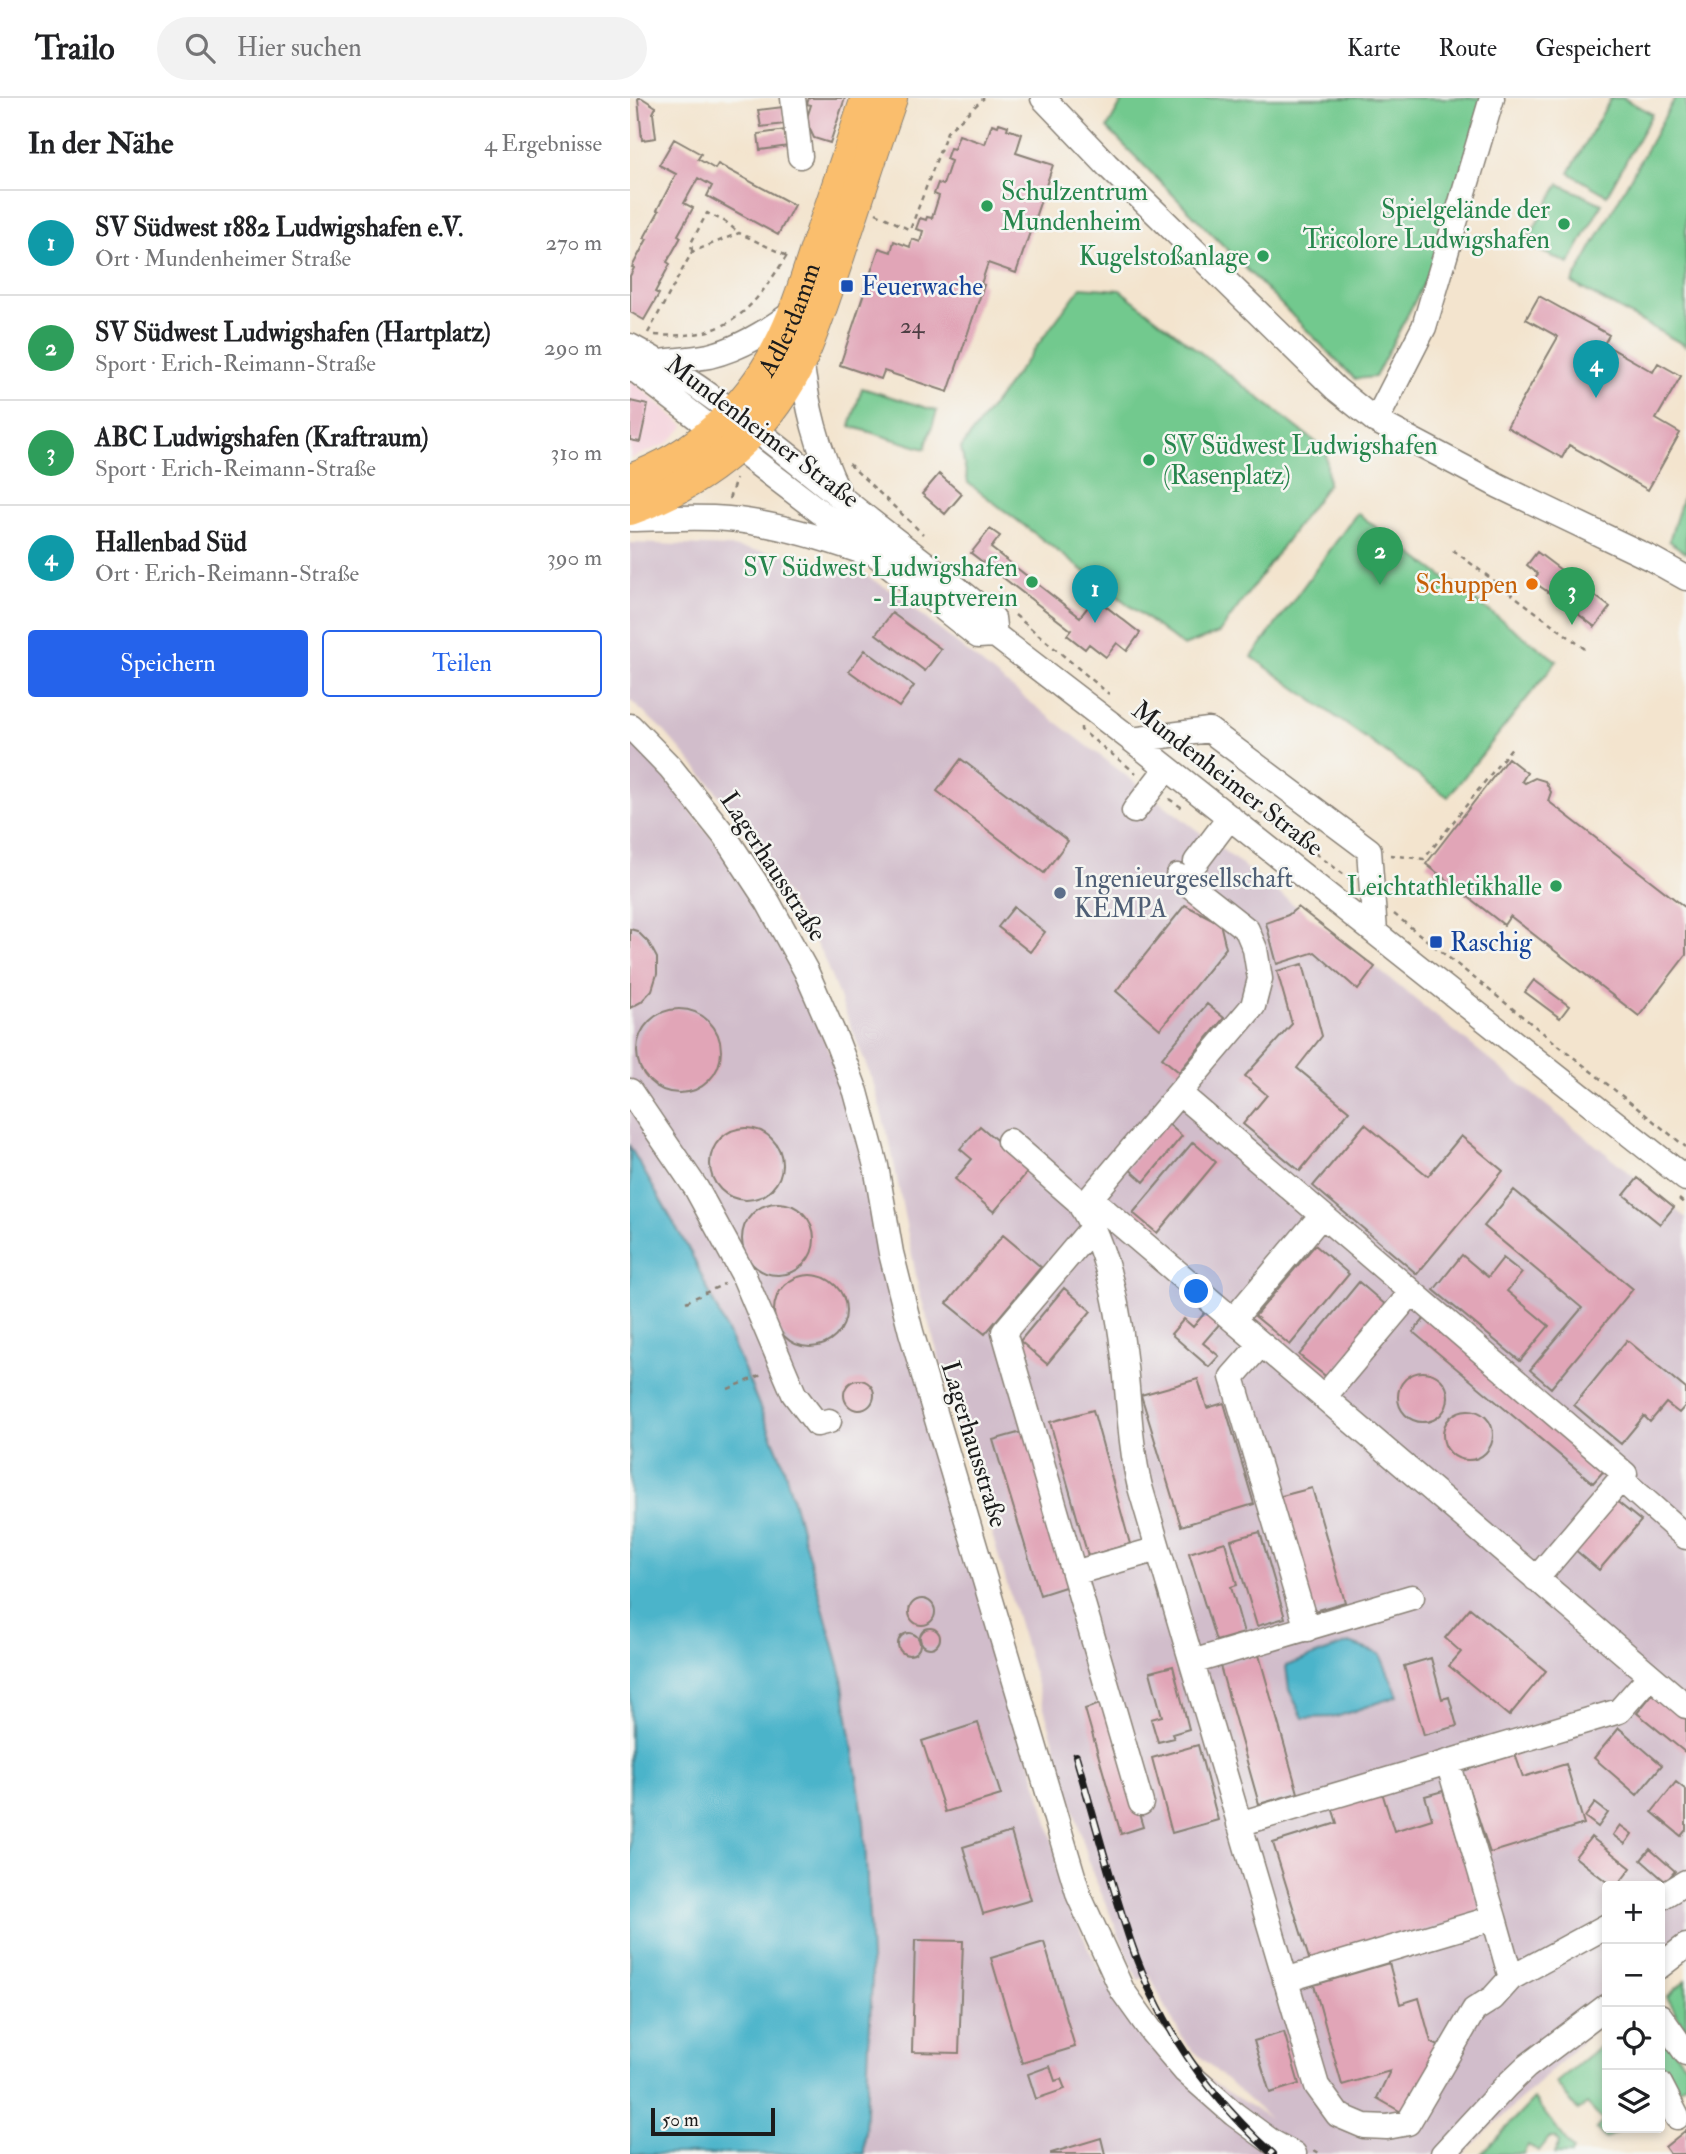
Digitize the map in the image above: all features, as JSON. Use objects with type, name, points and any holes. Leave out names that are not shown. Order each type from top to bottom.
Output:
[{"type":"main road","name":"Adlerdamm","points":[[734,429],[754,385],[778,351],[796,309],[867,98]]},
{"type":"main road","name":"Adlerdamm","points":[[630,480],[734,429],[788,383],[817,320],[891,98]]},
{"type":"main road","points":[[630,509],[667,494],[718,463],[734,429]]},
{"type":"street","points":[[793,98],[800,156]]},
{"type":"street","points":[[1043,98],[1107,165],[1336,389],[1376,421],[1499,486],[1686,578]]},
{"type":"street","points":[[1376,421],[1424,327],[1492,98]]},
{"type":"street","points":[[660,362],[733,349],[774,327],[796,309]]},
{"type":"street","name":"Mundenheimer Straße","points":[[639,337],[660,362],[879,558],[978,636],[995,635],[1167,768],[1236,808],[1375,932],[1686,1179]]},
{"type":"street","points":[[801,359],[806,399],[817,442],[841,498]]},
{"type":"street","name":"Mundenheimer Straße","points":[[630,366],[841,498],[946,578],[993,618],[995,635]]},
{"type":"street","points":[[630,519],[727,519],[762,523],[831,541],[879,558]]},
{"type":"street","name":"Lagerhausstraße","points":[[630,726],[670,767],[724,835],[768,902],[806,971],[837,1042],[856,1092],[876,1166],[891,1253],[911,1332],[1079,1896],[1122,1990],[1152,2032],[1185,2071],[1234,2114],[1272,2142],[1294,2154]]},
{"type":"street","points":[[1132,740],[1209,730],[1369,850],[1375,932]]},
{"type":"street","points":[[1134,811],[1167,768]]},
{"type":"street","points":[[1141,1803],[1004,1332],[1088,1211],[1179,1093],[1253,1006],[1260,979],[1248,930],[1187,869],[1236,808]]},
{"type":"street","points":[[630,1091],[696,1188],[743,1274],[794,1394],[817,1424],[829,1421]]},
{"type":"street","points":[[1179,1093],[1625,1474],[1536,1579]]},
{"type":"street","points":[[1010,1142],[1088,1211],[1233,1320],[1686,1706]]},
{"type":"street","points":[[1088,1211],[1108,1270],[1119,1326],[1134,1462],[1317,2086],[1338,2115],[1364,2126],[1387,2127],[1408,2123],[1474,2010],[1493,1998],[1511,1978],[1602,1929]]},
{"type":"street","points":[[1233,1320],[1322,1215]]},
{"type":"street","points":[[1324,1397],[1412,1292]]},
{"type":"street","points":[[1261,1344],[1233,1377],[1307,1629]]},
{"type":"street","points":[[1621,1479],[1686,1536]]},
{"type":"street","points":[[1074,1573],[1158,1549]]},
{"type":"street","points":[[1192,1662],[1412,1598]]},
{"type":"street","points":[[1239,1824],[1619,1711],[1650,1676]]},
{"type":"street","points":[[1448,1762],[1511,1978]]},
{"type":"street","points":[[1665,1895],[1686,1882]]},
{"type":"street","points":[[1285,1980],[1494,1918]]},
{"type":"street","points":[[1665,1962],[1686,1946]]},
{"type":"street","points":[[1443,2154],[1526,2067],[1602,2012]]},
{"type":"street","points":[[1665,2023],[1686,2053]]},
{"type":"street","points":[[1665,2094],[1677,2118]]},
{"type":"path","points":[[871,211],[910,230],[947,132],[978,99],[984,98]]},
{"type":"path","points":[[639,337],[691,335],[727,325],[743,313],[765,289],[787,256],[739,233],[726,222],[707,213],[691,243],[692,251]]},
{"type":"path","points":[[639,337],[692,251],[739,233]]},
{"type":"path","points":[[847,462],[931,541]]},
{"type":"path","points":[[1453,550],[1585,649]]},
{"type":"path","points":[[1008,609],[1108,694]]},
{"type":"path","points":[[1396,857],[1424,859],[1513,746]]},
{"type":"path","points":[[1236,808],[1371,895],[1686,1147]]},
{"type":"path","points":[[686,1302],[743,1274]]},
{"type":"path","points":[[728,1389],[783,1366]]},
{"type":"shaded area","points":[[630,379],[685,426],[668,443],[630,459]]},
{"type":"shaded area","points":[[630,543],[731,547],[798,556],[859,572],[892,591],[1003,681],[1375,967],[1686,1218],[1686,1944],[1665,1963],[1665,1881],[1602,1881],[1602,2023],[1463,2154],[864,2154],[872,1978],[864,1822],[744,1369],[692,1255],[630,1147],[630,739],[656,766],[723,852],[780,945],[815,1017],[844,1088],[1070,1902],[1088,1948],[1119,2004],[1143,2038],[1269,2118],[1186,2044],[1150,1975],[1138,1980],[1091,1869],[919,1291],[891,1148],[873,1082],[822,954],[763,856],[713,787],[665,732],[630,700]]},
{"type":"green space","points":[[1124,98],[1484,98],[1432,268],[1375,377],[1355,379],[1107,128]]},
{"type":"green space","points":[[1611,98],[1623,98],[1652,114],[1607,195],[1569,173]]},
{"type":"green space","points":[[1675,98],[1686,98],[1686,346],[1572,283]]},
{"type":"green space","name":"Spielgelände der Tricolore Ludwigshafen","points":[[1559,184],[1602,204],[1569,264],[1525,244]]},
{"type":"green space","name":"SV Südwest Ludwigshafen (Rasenplatz)","points":[[1081,287],[1120,290],[1326,450],[1328,484],[1219,633],[1183,646],[968,483],[961,448]]},
{"type":"green space","points":[[862,388],[937,411],[925,449],[850,426]]},
{"type":"green space","points":[[1686,487],[1686,553],[1669,541]]},
{"type":"green space","points":[[1357,513],[1557,661],[1448,797],[1252,657]]},
{"type":"green space","points":[[1686,1980],[1686,2031],[1667,1997]]},
{"type":"green space","points":[[1665,2039],[1686,2065],[1686,2084],[1665,2099]]},
{"type":"green space","points":[[1602,2044],[1602,2120],[1587,2104],[1578,2111],[1556,2083]]},
{"type":"green space","points":[[1534,2099],[1573,2150],[1571,2154],[1554,2154],[1559,2143],[1556,2138],[1549,2138],[1539,2151],[1528,2145],[1523,2154],[1481,2154]]},
{"type":"green space","points":[[1602,2122],[1602,2133],[1615,2133],[1606,2139],[1596,2129]]},
{"type":"water","points":[[630,1147],[692,1255],[782,1461],[841,1672],[864,1822],[872,1978],[864,2154],[630,2154]]},
{"type":"water","points":[[1349,1643],[1380,1654],[1398,1696],[1336,1717],[1303,1718],[1289,1690],[1286,1666]]},
{"type":"building","points":[[638,98],[656,107],[653,113],[656,138],[642,140]]},
{"type":"building","points":[[809,98],[845,98],[830,143],[814,138],[806,121],[811,105],[807,104]]},
{"type":"building","points":[[783,107],[785,124],[761,127],[758,110]]},
{"type":"building","points":[[999,123],[1022,134],[1016,153],[1053,165],[1016,273],[988,263],[981,284],[984,285],[948,392],[884,371],[881,379],[840,365],[879,248],[891,252],[894,241],[910,247],[912,239],[920,242],[923,231],[916,229],[920,218],[932,218],[939,196],[934,194],[938,183],[943,185],[951,161],[946,159],[950,148],[954,149],[959,135],[985,144],[992,124],[998,126]]},
{"type":"building","points":[[786,130],[789,146],[760,150],[758,134]]},
{"type":"building","points":[[674,139],[701,154],[698,159],[715,169],[718,164],[794,205],[778,235],[707,196],[712,186],[698,178],[684,203],[693,208],[678,235],[681,237],[655,292],[659,294],[644,320],[630,312],[630,276],[647,239],[644,238],[676,174],[659,165]]},
{"type":"building","points":[[1539,296],[1609,335],[1604,344],[1653,372],[1658,363],[1681,376],[1656,419],[1680,433],[1648,490],[1569,445],[1562,458],[1507,427],[1558,337],[1526,319]]},
{"type":"building","points":[[630,401],[648,405],[640,442],[630,440]]},
{"type":"building","points":[[939,474],[962,494],[945,514],[922,494]]},
{"type":"building","points":[[990,529],[1000,536],[991,548],[1080,617],[1095,598],[1140,633],[1127,651],[1117,643],[1106,657],[1089,644],[1085,649],[1067,635],[1071,630],[971,553]]},
{"type":"building","points":[[1537,552],[1610,607],[1595,627],[1532,581],[1538,574],[1527,565]]},
{"type":"building","points":[[892,613],[941,649],[925,671],[876,634]]},
{"type":"building","points":[[865,650],[914,686],[899,707],[849,671]]},
{"type":"building","name":"Leichtathletikhalle","points":[[1508,758],[1527,773],[1522,781],[1525,783],[1535,778],[1545,781],[1551,792],[1548,801],[1686,908],[1686,955],[1639,1016],[1510,916],[1504,925],[1426,864]]},
{"type":"building","points":[[961,759],[1068,841],[1044,873],[937,791]]},
{"type":"building","points":[[1185,905],[1220,923],[1226,948],[1160,1029],[1116,991]]},
{"type":"building","points":[[1014,907],[1045,932],[1030,952],[998,927]]},
{"type":"building","points":[[1298,907],[1375,967],[1358,990],[1315,952],[1277,964],[1266,923],[1288,915]]},
{"type":"building","points":[[630,929],[637,931],[649,943],[657,958],[657,974],[652,990],[641,1002],[630,1008]]},
{"type":"building","points":[[1303,964],[1322,1036],[1297,1068],[1349,1111],[1300,1171],[1243,1124],[1267,1095],[1245,1076],[1292,1024],[1277,971]]},
{"type":"building","points":[[1534,980],[1569,1006],[1560,1018],[1525,992]]},
{"type":"building","points":[[1207,1004],[1224,1018],[1179,1072],[1162,1058]]},
{"type":"building","points":[[679,1009],[695,1012],[709,1021],[718,1035],[721,1051],[718,1067],[709,1081],[695,1090],[679,1093],[663,1090],[649,1081],[640,1067],[637,1051],[640,1035],[649,1021],[663,1012]]},
{"type":"building","points":[[1166,1122],[1182,1136],[1144,1182],[1128,1168]]},
{"type":"building","points":[[1365,1124],[1428,1176],[1461,1136],[1503,1171],[1417,1274],[1313,1186]]},
{"type":"building","points":[[980,1126],[1030,1169],[994,1212],[955,1179],[972,1159],[960,1149]]},
{"type":"building","points":[[746,1128],[766,1134],[776,1144],[782,1164],[776,1184],[766,1194],[746,1200],[726,1194],[716,1184],[710,1164],[716,1144],[726,1134]]},
{"type":"building","points":[[1193,1142],[1216,1162],[1157,1233],[1133,1213]]},
{"type":"building","points":[[1638,1178],[1674,1207],[1660,1224],[1624,1195]]},
{"type":"building","points":[[1514,1190],[1633,1289],[1551,1388],[1530,1370],[1582,1308],[1484,1226]]},
{"type":"building","points":[[778,1203],[798,1209],[808,1219],[814,1239],[808,1259],[798,1269],[778,1275],[758,1269],[748,1259],[742,1239],[748,1219],[758,1209]]},
{"type":"building","points":[[1003,1235],[1041,1267],[985,1334],[947,1303]]},
{"type":"building","points":[[1315,1245],[1349,1274],[1290,1345],[1255,1316]]},
{"type":"building","points":[[1462,1255],[1488,1277],[1503,1258],[1522,1273],[1507,1291],[1549,1326],[1520,1361],[1434,1290]]},
{"type":"building","points":[[810,1275],[830,1281],[840,1291],[846,1311],[840,1331],[830,1341],[810,1347],[790,1341],[780,1331],[774,1311],[780,1291],[790,1281]]},
{"type":"building","points":[[1359,1282],[1387,1306],[1328,1378],[1299,1355]]},
{"type":"building","points":[[1064,1288],[1091,1311],[1047,1364],[1020,1341]]},
{"type":"building","points":[[1208,1309],[1222,1321],[1203,1343],[1219,1356],[1209,1367],[1171,1334],[1184,1319],[1193,1327]]},
{"type":"building","points":[[1427,1316],[1607,1467],[1593,1483],[1413,1332]]},
{"type":"building","points":[[1627,1340],[1686,1389],[1686,1405],[1679,1413],[1666,1403],[1650,1422],[1644,1416],[1621,1444],[1574,1405]]},
{"type":"building","points":[[1423,1372],[1441,1379],[1448,1397],[1441,1415],[1423,1422],[1405,1415],[1398,1397],[1405,1379]]},
{"type":"building","points":[[1198,1379],[1207,1408],[1224,1403],[1254,1504],[1181,1526],[1141,1395]]},
{"type":"building","points":[[859,1380],[865,1381],[873,1389],[873,1401],[865,1409],[859,1410],[853,1409],[845,1401],[844,1395],[845,1389],[853,1381]]},
{"type":"building","points":[[1093,1410],[1130,1544],[1088,1556],[1050,1422]]},
{"type":"building","points":[[1468,1410],[1486,1417],[1493,1435],[1486,1453],[1468,1460],[1450,1453],[1443,1435],[1450,1417]]},
{"type":"building","points":[[1025,1431],[1071,1585],[1040,1595],[993,1440]]},
{"type":"building","points":[[1312,1488],[1345,1602],[1307,1613],[1274,1498]]},
{"type":"building","points":[[1615,1500],[1641,1521],[1599,1570],[1574,1549]]},
{"type":"building","points":[[1260,1532],[1285,1618],[1257,1626],[1231,1540]]},
{"type":"building","points":[[1225,1542],[1237,1585],[1231,1587],[1244,1633],[1216,1641],[1189,1553]]},
{"type":"building","points":[[922,1599],[931,1603],[935,1612],[931,1621],[922,1625],[913,1621],[909,1612],[913,1603]]},
{"type":"building","points":[[1470,1608],[1546,1671],[1509,1716],[1449,1666],[1461,1652],[1445,1638]]},
{"type":"building","points":[[926,1628],[934,1628],[940,1638],[934,1648],[926,1648],[920,1642],[920,1634]]},
{"type":"building","points":[[909,1633],[919,1640],[920,1644],[913,1654],[909,1655],[899,1648],[898,1644],[905,1634]]},
{"type":"building","points":[[1259,1655],[1298,1793],[1259,1804],[1220,1666]]},
{"type":"building","points":[[1431,1658],[1442,1699],[1449,1697],[1457,1726],[1424,1735],[1404,1666]]},
{"type":"building","points":[[1173,1666],[1189,1729],[1172,1734],[1174,1738],[1158,1742],[1151,1719],[1162,1716],[1150,1672]]},
{"type":"building","points":[[1654,1692],[1686,1718],[1686,1753],[1637,1713]]},
{"type":"building","points":[[1106,1702],[1143,1827],[1121,1834],[1085,1709]]},
{"type":"building","points":[[978,1723],[1001,1795],[945,1812],[922,1741]]},
{"type":"building","points":[[1619,1728],[1662,1765],[1637,1795],[1594,1758]]},
{"type":"building","points":[[1198,1745],[1218,1820],[1172,1833],[1152,1758]]},
{"type":"building","points":[[1515,1754],[1523,1777],[1566,1764],[1584,1824],[1490,1853],[1463,1771]]},
{"type":"building","points":[[1676,1782],[1686,1790],[1686,1830],[1681,1836],[1652,1812]]},
{"type":"building","points":[[1381,1789],[1394,1831],[1432,1819],[1425,1796],[1443,1791],[1481,1912],[1311,1965],[1273,1843],[1337,1823],[1331,1804]]},
{"type":"building","points":[[1595,1803],[1608,1813],[1598,1827],[1585,1817]]},
{"type":"building","points":[[1620,1825],[1632,1834],[1625,1844],[1613,1835]]},
{"type":"building","points":[[1011,1832],[1031,1900],[983,1914],[963,1847]]},
{"type":"building","points":[[1591,1837],[1631,1868],[1621,1881],[1606,1881],[1575,1857]]},
{"type":"building","points":[[1650,1849],[1675,1871],[1666,1882],[1641,1860]]},
{"type":"building","points":[[915,1940],[963,1941],[959,2053],[912,2052]]},
{"type":"building","points":[[1044,1942],[1075,2047],[1022,2063],[991,1958]]},
{"type":"building","points":[[1389,1963],[1400,2004],[1419,1998],[1431,2042],[1442,2048],[1403,2113],[1377,2098],[1390,2071],[1342,2085],[1314,1985]]},
{"type":"building","points":[[1284,2032],[1299,2084],[1270,2093],[1254,2041]]},
{"type":"building","points":[[1050,2066],[1055,2081],[1061,2079],[1065,2089],[1036,2099],[1028,2074]]},
{"type":"building","points":[[1686,2130],[1686,2154],[1670,2154],[1665,2147]]},
{"type":"building","points":[[1101,2138],[1105,2154],[1051,2154],[1051,2153]]},
{"type":"railway","points":[[1076,1756],[1125,1923],[1140,1966],[1163,2017],[1220,2100],[1273,2154]]},
{"type":"place","name":"Schulzentrum Mundenheim","points":[[987,206]]},
{"type":"place","name":"Spielgelände der Tricolore Ludwigshafen","points":[[1564,224]]},
{"type":"place","name":"Kugelstoßanlage","points":[[1263,256]]},
{"type":"place","name":"Feuerwache","points":[[847,286]]},
{"type":"place","name":"Hallenbad Süd","points":[[1596,398]]},
{"type":"place","name":"SV Südwest Ludwigshafen (Rasenplatz)","points":[[1149,460]]},
{"type":"place","name":"SV Südwest Ludwigshafen - Hauptverein","points":[[1032,582]]},
{"type":"place","name":"Schuppen","points":[[1532,584]]},
{"type":"place","name":"SV Südwest Ludwigshafen (Hartplatz)","points":[[1380,585]]},
{"type":"place","name":"SV Südwest 1882 Ludwigshafen e.V.","points":[[1095,623]]},
{"type":"place","name":"ABC Ludwigshafen (Kraftraum)","points":[[1572,625]]},
{"type":"place","name":"Leichtathletikhalle","points":[[1556,886]]},
{"type":"place","name":"Ingenieurgesellschaft KEMPA","points":[[1060,893]]},
{"type":"place","name":"Raschig","points":[[1436,942]]}]
